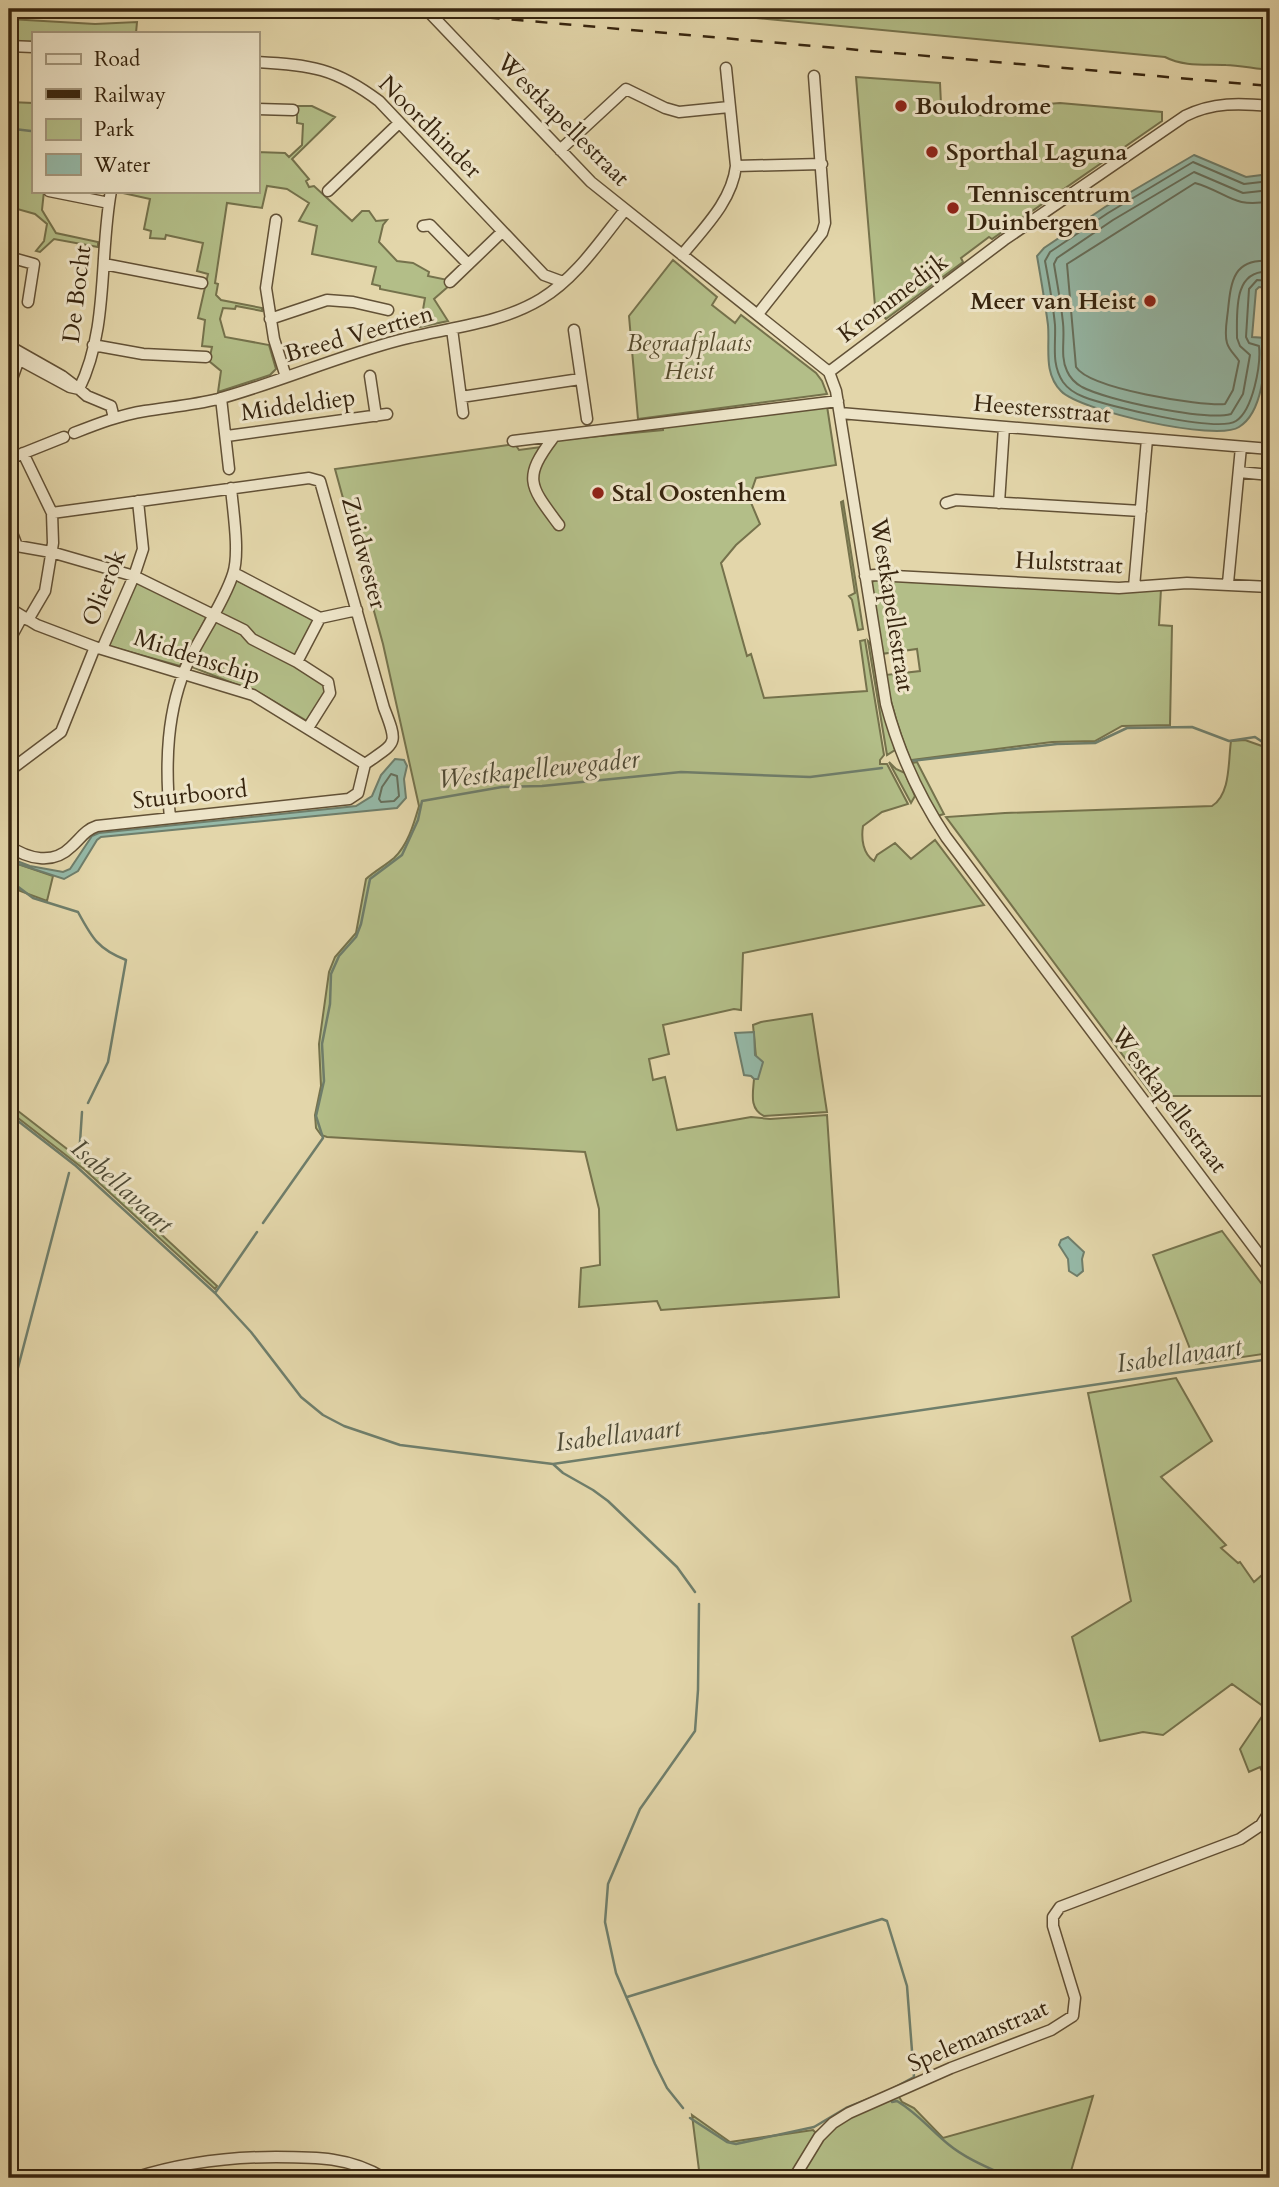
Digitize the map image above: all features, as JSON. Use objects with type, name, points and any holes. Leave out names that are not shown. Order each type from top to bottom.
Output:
[{"type":"street","name":"Westkapellestraat","points":[[426,9],[591,183],[829,372],[838,401],[881,676],[905,763],[946,837],[1270,1269]]},
{"type":"street","points":[[9,46],[32,47]]},
{"type":"street","name":"Noordhinder","points":[[259,62],[300,64],[330,71],[367,92],[399,122],[544,275],[563,282]]},
{"type":"street","points":[[682,255],[724,200],[735,177],[726,68]]},
{"type":"street","points":[[758,314],[822,233],[826,213],[814,76]]},
{"type":"street","points":[[560,150],[626,89],[679,112],[729,107]]},
{"type":"street","name":"Krommedijk","points":[[829,372],[1004,240],[1185,116],[1202,108],[1222,104],[1270,106]]},
{"type":"street","points":[[259,109],[293,110]]},
{"type":"street","points":[[328,191],[399,122]]},
{"type":"street","points":[[736,166],[822,164]]},
{"type":"street","points":[[54,192],[109,203]]},
{"type":"street","name":"De Bocht","points":[[79,389],[88,371],[103,290],[105,230],[111,192]]},
{"type":"street","name":"Breed Veertien","points":[[9,458],[114,418],[191,406],[389,343],[507,316],[543,298],[563,282],[625,210]]},
{"type":"street","points":[[276,220],[266,277],[267,300],[286,377]]},
{"type":"street","points":[[423,226],[430,225],[468,264]]},
{"type":"street","points":[[450,282],[502,232]]},
{"type":"street","points":[[9,257],[34,264],[28,302]]},
{"type":"street","points":[[104,264],[202,283]]},
{"type":"street","points":[[543,298],[544,275]]},
{"type":"street","points":[[270,319],[327,300],[341,300],[388,310]]},
{"type":"street","points":[[452,328],[463,413]]},
{"type":"street","points":[[574,330],[587,418]]},
{"type":"street","points":[[93,345],[143,354],[206,357]]},
{"type":"street","points":[[9,346],[54,371],[87,396],[111,406],[114,418]]},
{"type":"street","points":[[9,354],[69,387],[79,389]]},
{"type":"street","points":[[9,387],[19,359]]},
{"type":"street","name":"Middeldiep","points":[[227,436],[381,415],[370,376]]},
{"type":"street","points":[[461,397],[580,379]]},
{"type":"street","name":"Middeldiep","points":[[221,398],[229,469]]},
{"type":"street","points":[[513,442],[838,401]]},
{"type":"street","name":"Heestersstraat","points":[[840,413],[1270,449]]},
{"type":"street","points":[[999,503],[1004,427]]},
{"type":"street","points":[[553,438],[540,454],[532,476],[538,496],[559,525]]},
{"type":"street","points":[[1134,587],[1147,439]]},
{"type":"street","points":[[1228,583],[1241,447]]},
{"type":"street","points":[[9,642],[45,591],[51,552],[52,513],[23,453]]},
{"type":"street","points":[[1239,472],[1270,475]]},
{"type":"street","name":"Zuidwester","points":[[52,513],[309,478],[320,481],[394,738],[390,746],[365,764]]},
{"type":"street","points":[[170,818],[165,773],[171,718],[188,663],[234,573],[235,529],[231,488]]},
{"type":"street","points":[[946,503],[956,500],[1141,511]]},
{"type":"street","name":"Olierok","points":[[9,771],[61,732],[134,576],[144,542],[138,501]]},
{"type":"street","points":[[9,525],[17,546],[51,552],[134,576],[244,630],[252,639],[297,662],[328,682],[330,694],[308,728]]},
{"type":"street","points":[[234,573],[320,618],[357,610]]},
{"type":"street","name":"Hulststraat","points":[[865,576],[1134,587],[1187,583],[1270,587]]},
{"type":"street","name":"Middenschip","points":[[9,608],[25,619],[99,648],[253,695],[365,764]]},
{"type":"street","points":[[297,662],[320,618]]},
{"type":"street","name":"Stuurboord","points":[[9,846],[29,857],[50,858],[70,848],[83,832],[97,826],[349,799],[358,793],[365,764]]},
{"type":"street","name":"Spelemanstraat","points":[[794,2178],[819,2137],[833,2123],[849,2113],[951,2068],[1051,2030],[1073,2015],[1075,1998],[1053,1926],[1053,1917],[1060,1906],[1240,1839],[1261,1825],[1270,1811]]},
{"type":"street","points":[[134,2178],[220,2158],[311,2157],[334,2158],[358,2165],[384,2178]]},
{"type":"green space","points":[[662,9],[1270,9],[1270,70],[1231,65],[1187,64],[1165,57]]},
{"type":"green space","points":[[9,19],[95,24],[137,22],[136,32],[32,32],[32,44],[9,42]]},
{"type":"green space","name":"Tenniscentrum Duinbergen","points":[[856,77],[940,83],[941,104],[953,107],[952,113],[990,116],[991,111],[999,108],[1060,103],[1162,112],[1162,121],[992,239],[989,237],[961,258],[963,262],[886,319],[875,306]]},
{"type":"green space","points":[[9,102],[32,103],[32,192],[44,192],[42,210],[56,233],[98,242],[98,247],[54,239],[40,252],[36,251],[44,241],[47,224],[35,214],[14,208],[9,212]]},
{"type":"green space","points":[[297,106],[312,106],[335,117],[292,159],[309,179],[306,181],[309,187],[314,186],[352,221],[362,211],[369,211],[376,221],[387,220],[379,242],[397,261],[413,263],[429,272],[428,276],[448,280],[450,285],[434,299],[448,321],[420,327],[425,298],[380,289],[380,286],[372,284],[376,267],[312,254],[317,226],[299,221],[309,203],[287,189],[267,186],[262,208],[227,203],[215,283],[218,284],[216,295],[221,300],[262,308],[262,311],[236,306],[235,309],[223,308],[220,319],[225,337],[269,345],[276,369],[270,375],[218,392],[221,371],[209,361],[212,347],[202,346],[205,320],[198,318],[208,274],[197,271],[203,243],[166,235],[165,239],[150,238],[151,231],[144,229],[150,199],[118,192],[259,192],[259,152],[285,153],[289,157],[302,145],[303,124],[297,123]]},
{"type":"green space","name":"Begraafplaats Heist","points":[[673,260],[717,297],[712,305],[735,323],[741,315],[816,373],[827,394],[638,419],[629,316]]},
{"type":"green space","points":[[827,406],[836,465],[756,478],[749,498],[760,524],[736,545],[721,563],[747,656],[751,654],[764,698],[867,691],[860,641],[865,640],[884,755],[880,764],[887,764],[908,804],[882,812],[863,826],[865,850],[874,861],[877,855],[895,843],[911,859],[935,840],[984,905],[743,953],[741,1010],[734,1009],[663,1025],[669,1054],[649,1059],[653,1080],[665,1077],[677,1130],[751,1117],[770,1119],[827,1115],[839,1297],[661,1310],[657,1301],[579,1307],[581,1268],[600,1265],[599,1209],[585,1152],[327,1137],[321,1135],[316,1128],[315,1115],[321,1086],[319,1044],[329,972],[335,957],[356,933],[366,879],[399,853],[410,833],[419,806],[383,644],[335,469],[515,444],[519,450],[541,447],[547,441],[663,430],[663,426]]},
{"type":"green space","points":[[843,501],[863,629],[858,630],[849,596],[855,593],[841,502]]},
{"type":"green space","points":[[876,579],[1161,589],[1159,625],[1172,626],[1170,725],[1122,726],[1095,741],[1052,742],[911,760],[912,763],[917,762],[944,814],[937,816],[920,782],[905,748],[885,675],[920,671],[917,649],[881,654],[870,584]]},
{"type":"green space","points":[[236,580],[314,620],[291,664],[324,685],[325,692],[307,721],[263,695],[192,667],[191,664]]},
{"type":"green space","points":[[137,581],[207,616],[180,666],[108,646]]},
{"type":"green space","points":[[868,641],[872,646],[895,750],[887,755]]},
{"type":"green space","points":[[1270,641],[1270,1096],[1153,1096],[946,817],[1212,806],[1223,794],[1226,785],[1231,741],[1245,740],[1262,746]]},
{"type":"green space","points":[[889,762],[905,773],[915,796],[911,803]]},
{"type":"green space","points":[[9,861],[53,876],[47,901],[20,891],[9,881]]},
{"type":"green space","points":[[812,1014],[827,1112],[764,1116],[756,1109],[753,1100],[754,1079],[758,1078],[753,1025]]},
{"type":"green space","points":[[9,1104],[80,1159],[217,1286],[215,1289],[85,1170],[9,1111]]},
{"type":"green space","points":[[1222,1231],[1270,1295],[1270,1353],[1196,1364],[1153,1255]]},
{"type":"green space","points":[[1176,1378],[1212,1441],[1161,1477],[1226,1545],[1221,1548],[1240,1562],[1254,1582],[1270,1568],[1270,1788],[1260,1767],[1249,1772],[1240,1749],[1267,1709],[1232,1684],[1163,1735],[1143,1732],[1100,1741],[1072,1637],[1131,1601],[1088,1393]]},
{"type":"green space","points":[[898,2095],[902,2102],[914,2108],[943,2138],[1093,2096],[1069,2178],[796,2178],[820,2139],[835,2124]]},
{"type":"green space","points":[[692,2115],[730,2142],[813,2130],[818,2135],[791,2178],[700,2178]]},
{"type":"water","name":"Meer van Heist","points":[[1194,155],[1246,177],[1270,174],[1270,275],[1268,288],[1259,287],[1256,290],[1252,337],[1266,338],[1262,386],[1254,410],[1247,420],[1239,427],[1226,431],[1205,431],[1149,422],[1073,399],[1055,384],[1048,360],[1048,325],[1037,256],[1044,248],[1105,207]]},
{"type":"water","points":[[395,759],[404,760],[407,766],[404,779],[406,798],[397,808],[101,837],[78,871],[64,879],[9,861],[9,858],[30,866],[63,872],[70,869],[92,836],[99,833],[356,806],[372,796],[381,775]]},
{"type":"water","points":[[754,1032],[755,1055],[763,1062],[758,1079],[744,1075],[735,1033]]},
{"type":"water","points":[[1068,1237],[1084,1252],[1083,1271],[1077,1276],[1069,1271],[1068,1259],[1059,1245],[1061,1240]]},
{"type":"waterway","points":[[14,129],[31,131]]},
{"type":"waterway","name":"Westkapellewegader","points":[[911,761],[1057,744],[1095,743],[1127,728],[1192,727],[1229,741],[1255,737],[1270,747]]},
{"type":"waterway","name":"Westkapellewegader","points":[[263,1223],[323,1138],[316,1116],[324,1081],[322,1044],[330,1004],[331,974],[339,956],[356,937],[370,879],[402,855],[418,820],[422,801],[502,787],[542,786],[681,772],[810,777],[882,768]]},
{"type":"waterway","points":[[9,880],[33,898],[78,912],[97,942],[109,952],[126,960],[108,1062],[88,1103]]},
{"type":"waterway","points":[[76,1155],[80,1142],[82,1112]]},
{"type":"waterway","name":"Isabellavaart","points":[[9,1114],[76,1166],[215,1293],[251,1332],[301,1397],[323,1415],[344,1426],[400,1445],[553,1464],[1270,1359]]},
{"type":"waterway","points":[[9,1402],[69,1173]]},
{"type":"waterway","name":"Westkapellewegader","points":[[215,1293],[257,1232]]},
{"type":"waterway","points":[[553,1464],[608,1501],[677,1567],[695,1592]]},
{"type":"waterway","points":[[683,2108],[667,2088],[655,2064],[616,1973],[605,1922],[608,1884],[640,1809],[695,1731],[699,1604]]},
{"type":"waterway","points":[[627,1997],[882,1919],[887,1921],[907,1986],[914,2077],[890,2090]]},
{"type":"waterway","points":[[690,2118],[727,2142],[736,2144],[814,2127],[846,2108],[881,2094]]},
{"type":"waterway","points":[[892,2102],[897,2101],[904,2106],[962,2154],[1011,2178]]},
{"type":"railway","points":[[392,9],[1270,86]]},
{"type":"place","name":"Boulodrome","points":[[901,106]]},
{"type":"place","name":"Sporthal Laguna","points":[[932,152]]},
{"type":"place","name":"Tenniscentrum Duinbergen","points":[[953,208]]},
{"type":"place","name":"Meer van Heist","points":[[1150,301]]},
{"type":"place","name":"Stal Oostenhem","points":[[598,493]]}]
